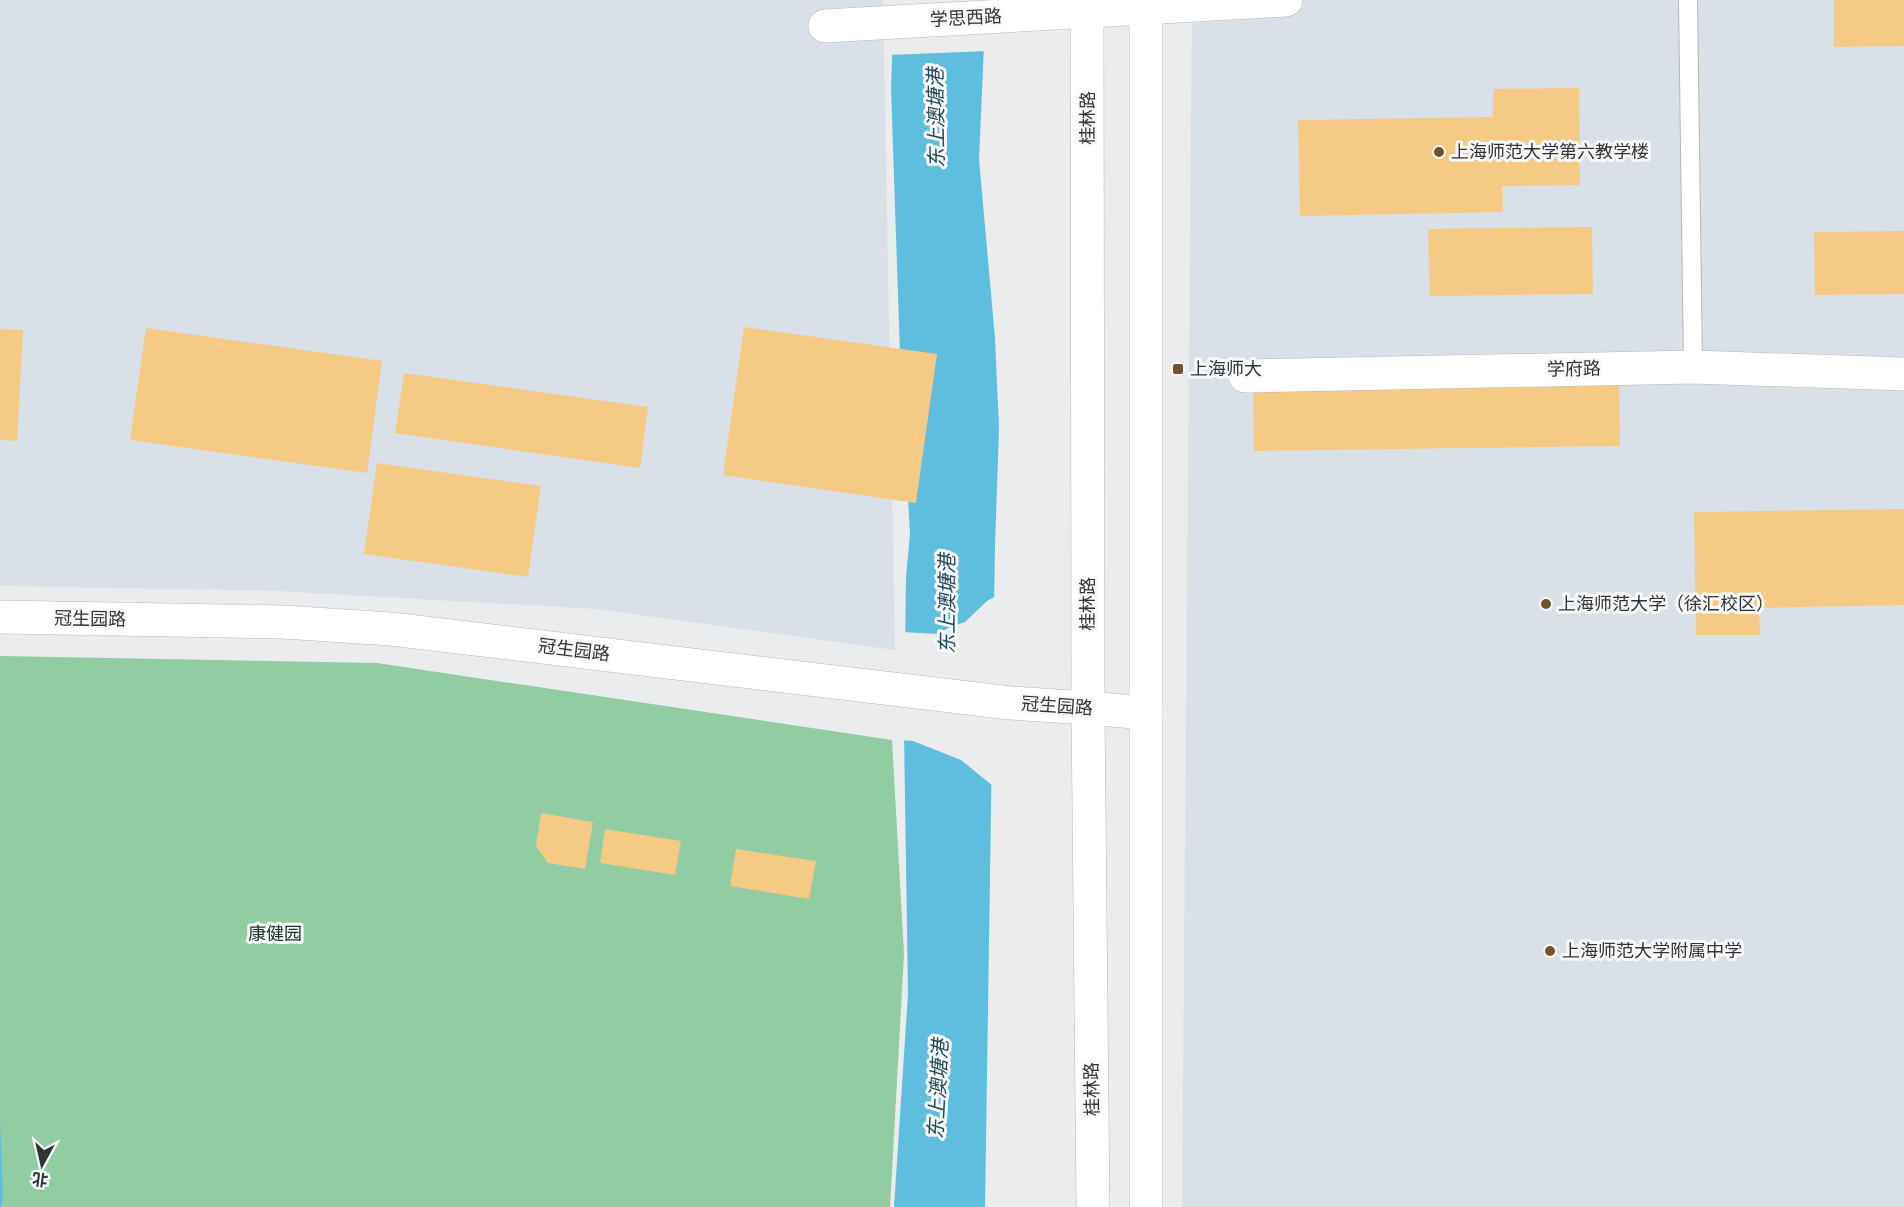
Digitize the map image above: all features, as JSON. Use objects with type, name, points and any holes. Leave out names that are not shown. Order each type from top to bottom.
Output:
[{"type":"main road","name":"学思西路","points":[[825,26],[988,17],[1088,6],[1286,0]]},
{"type":"main road","points":[[1146,4],[1146,1207]]},
{"type":"main road","name":"桂林路","points":[[1088,6],[1088,708],[1093,1207]]},
{"type":"main road","name":"学府路","points":[[1245,376],[1693,367],[1904,374]]},
{"type":"main road","name":"冠生园路","points":[[0,617],[283,622],[391,628],[1010,703],[1146,713]]},
{"type":"lane","points":[[1688,0],[1693,367]]},
{"type":"shaded area","points":[[0,0],[883,0],[895,650],[596,609],[278,591],[0,586]]},
{"type":"shaded area","name":"上海师范大学（徐汇校区）","points":[[1192,0],[1904,0],[1904,1207],[1182,1207]]},
{"type":"green space","name":"康健园","points":[[0,656],[377,663],[892,740],[904,954],[890,1207],[0,1207]]},
{"type":"water","name":"东上澳塘港","points":[[894,0],[986,0],[979,159],[995,338],[999,429],[995,545],[985,1207],[894,1207],[908,994],[904,732],[906,577],[910,534],[900,354],[891,88]]},
{"type":"water","points":[[0,1118],[3,1199],[1,1207],[0,1207]]},
{"type":"pier","points":[[891,0],[987,0],[987,51],[889,55]]},
{"type":"pier","points":[[998,595],[996,794],[993,786],[961,760],[913,741],[901,740],[901,733],[903,632],[938,634],[965,622],[987,601]]},
{"type":"building","points":[[1834,0],[1904,0],[1904,46],[1834,47]]},
{"type":"building","name":"上海师范大学第六教学楼","points":[[1579,88],[1580,185],[1502,186],[1503,212],[1300,216],[1298,120],[1493,117],[1493,89]]},
{"type":"building","points":[[1592,227],[1593,294],[1430,296],[1428,229]]},
{"type":"building","points":[[1904,231],[1904,294],[1815,295],[1814,232]]},
{"type":"building","points":[[744,327],[937,354],[916,503],[723,475]]},
{"type":"building","points":[[146,328],[382,361],[367,473],[130,440]]},
{"type":"building","points":[[0,329],[23,330],[17,441],[0,440]]},
{"type":"building","points":[[404,373],[648,407],[640,468],[395,433]]},
{"type":"building","points":[[1619,376],[1620,446],[1254,451],[1253,382]]},
{"type":"building","points":[[377,463],[541,486],[528,577],[364,554]]},
{"type":"building","points":[[1904,509],[1904,605],[1759,608],[1760,635],[1696,635],[1694,512]]},
{"type":"building","points":[[541,813],[593,822],[585,869],[548,863],[536,846]]},
{"type":"building","points":[[605,829],[681,841],[675,875],[600,863]]},
{"type":"building","points":[[736,849],[816,861],[809,899],[730,886]]},
{"type":"place","name":"上海师范大学第六教学楼","points":[[1439,152]]},
{"type":"place","name":"上海师大","points":[[1178,369]]},
{"type":"place","name":"上海师范大学（徐汇校区）","points":[[1546,604]]},
{"type":"place","name":"上海师范大学附属中学","points":[[1550,951]]}]
